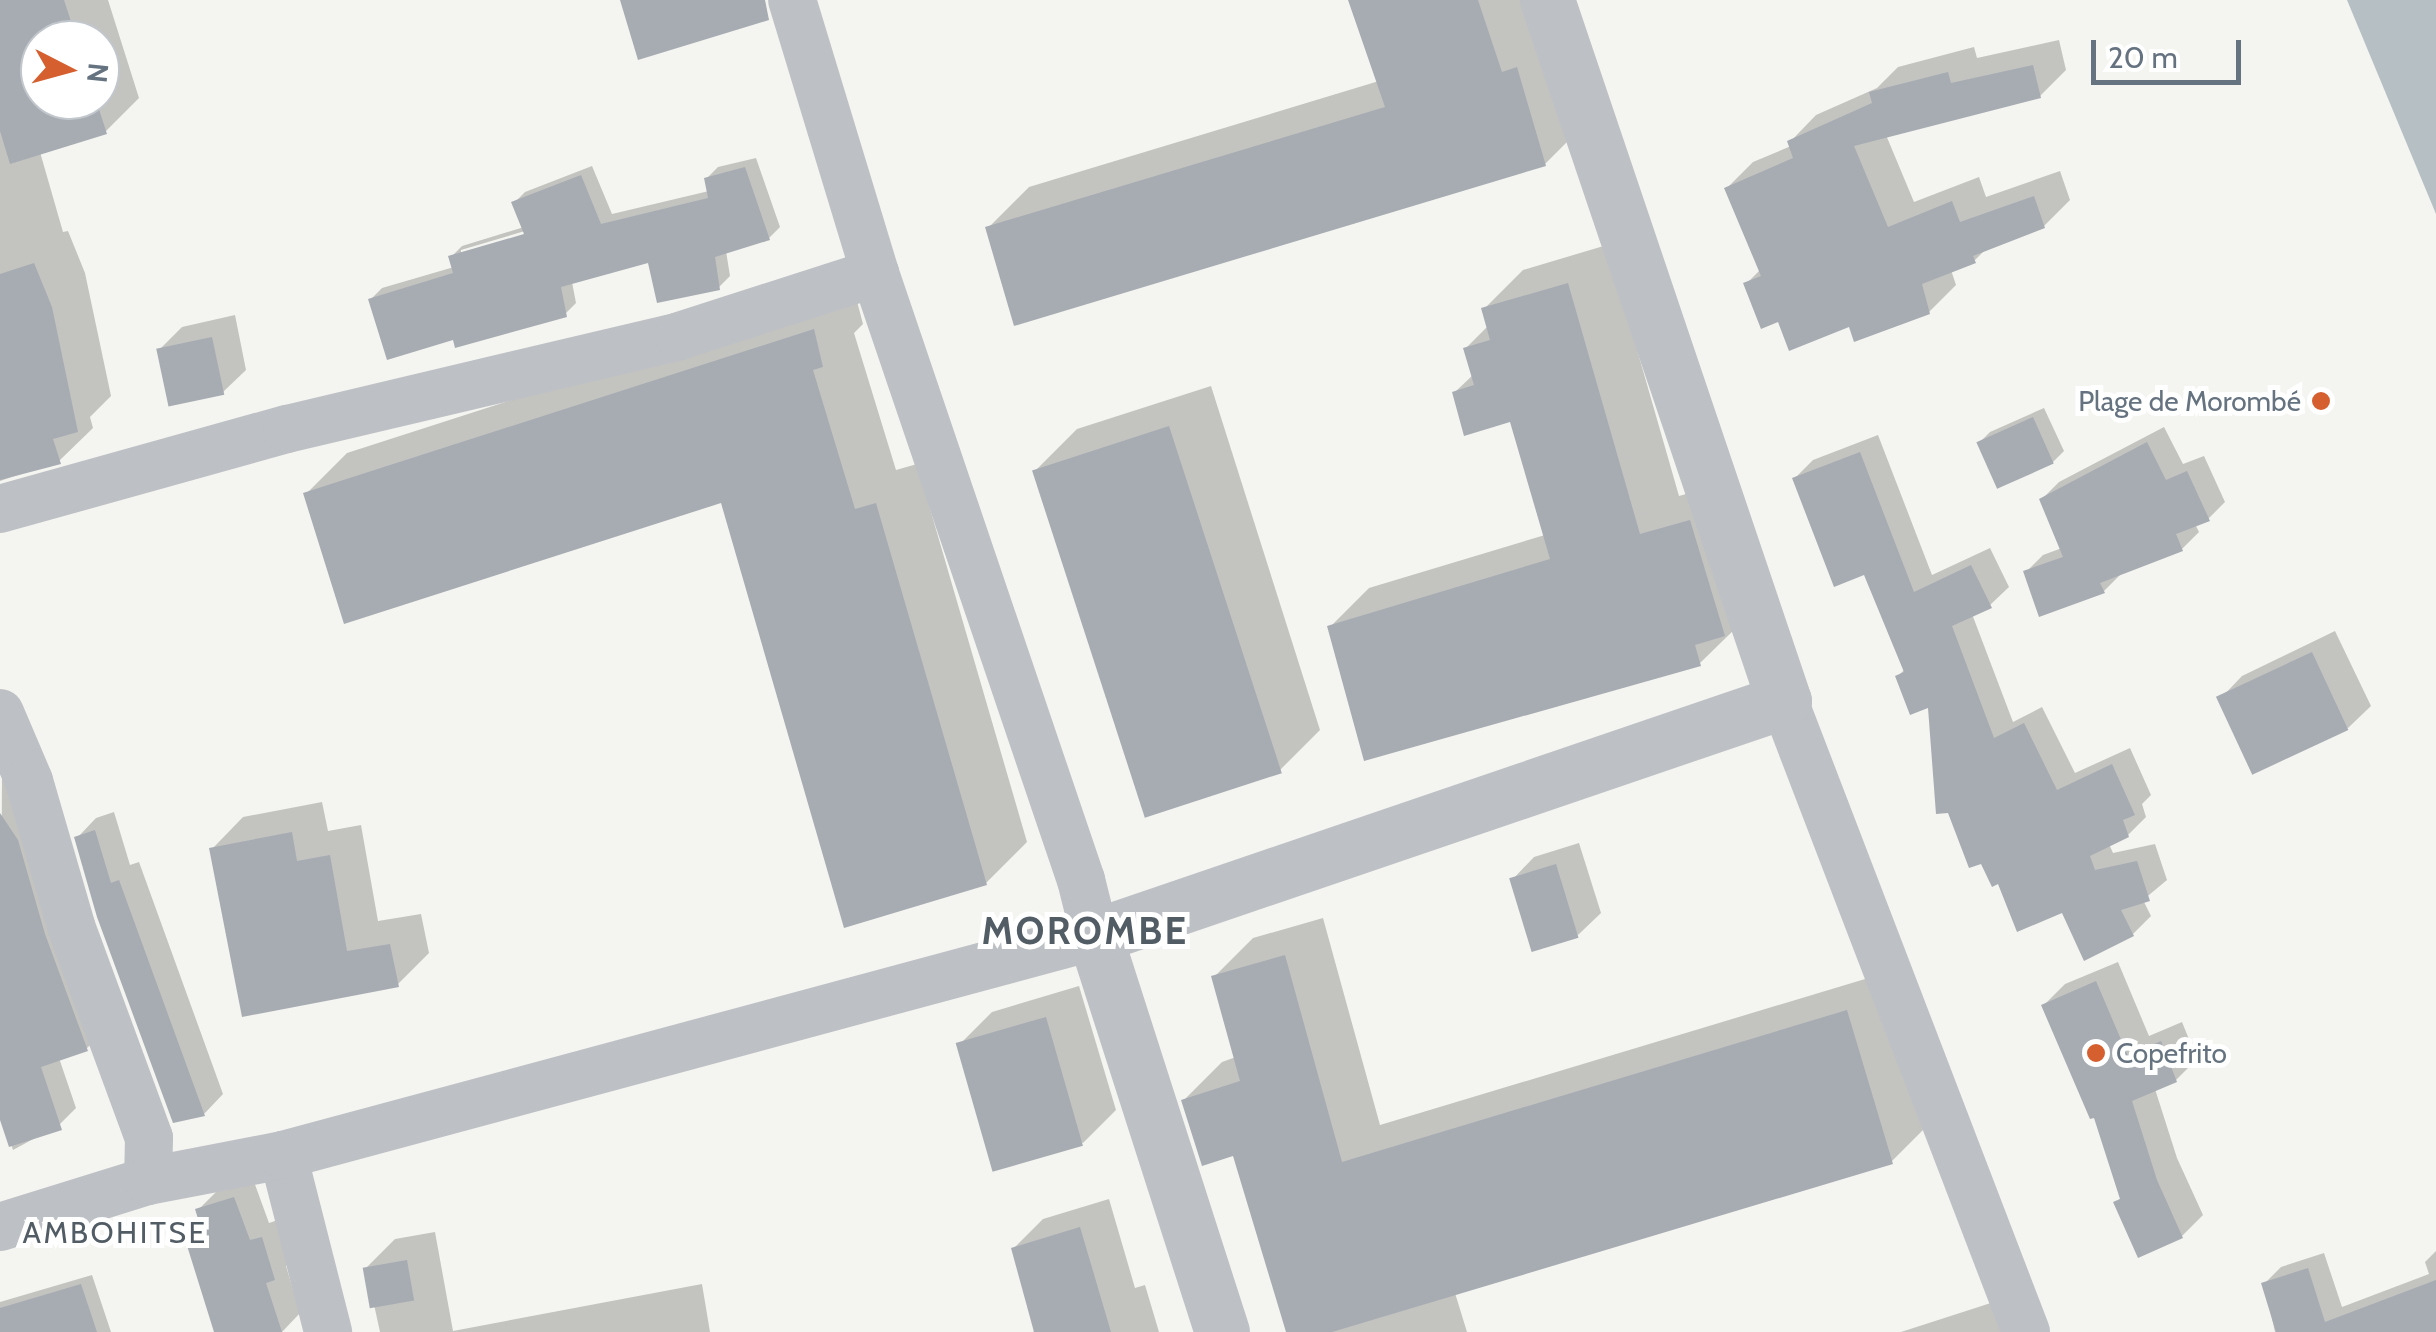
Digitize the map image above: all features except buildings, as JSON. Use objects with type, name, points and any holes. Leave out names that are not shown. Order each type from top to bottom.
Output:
[{"type":"street","points":[[792,0],[874,273],[1081,880],[1095,936],[1222,1332]]},
{"type":"street","points":[[1547,0],[1784,701],[2026,1332]]},
{"type":"street","points":[[0,509],[286,429],[678,336],[874,273]]},
{"type":"street","points":[[0,1228],[148,1182],[284,1154],[1095,936],[1784,701]]},
{"type":"street","points":[[0,713],[28,781],[71,926],[149,1138],[148,1182]]},
{"type":"street","points":[[284,1154],[328,1332]]},
{"type":"shaded area","points":[[2347,0],[2436,0],[2436,214]]},
{"type":"place","name":"Plage de Morombé","points":[[2321,401]]},
{"type":"place","name":"Copefrito","points":[[2096,1053]]},
{"type":"district","name":"MOROMBE","points":[[1085,931]]},
{"type":"district","name":"AMBOHITSE","points":[[115,1233]]}]
